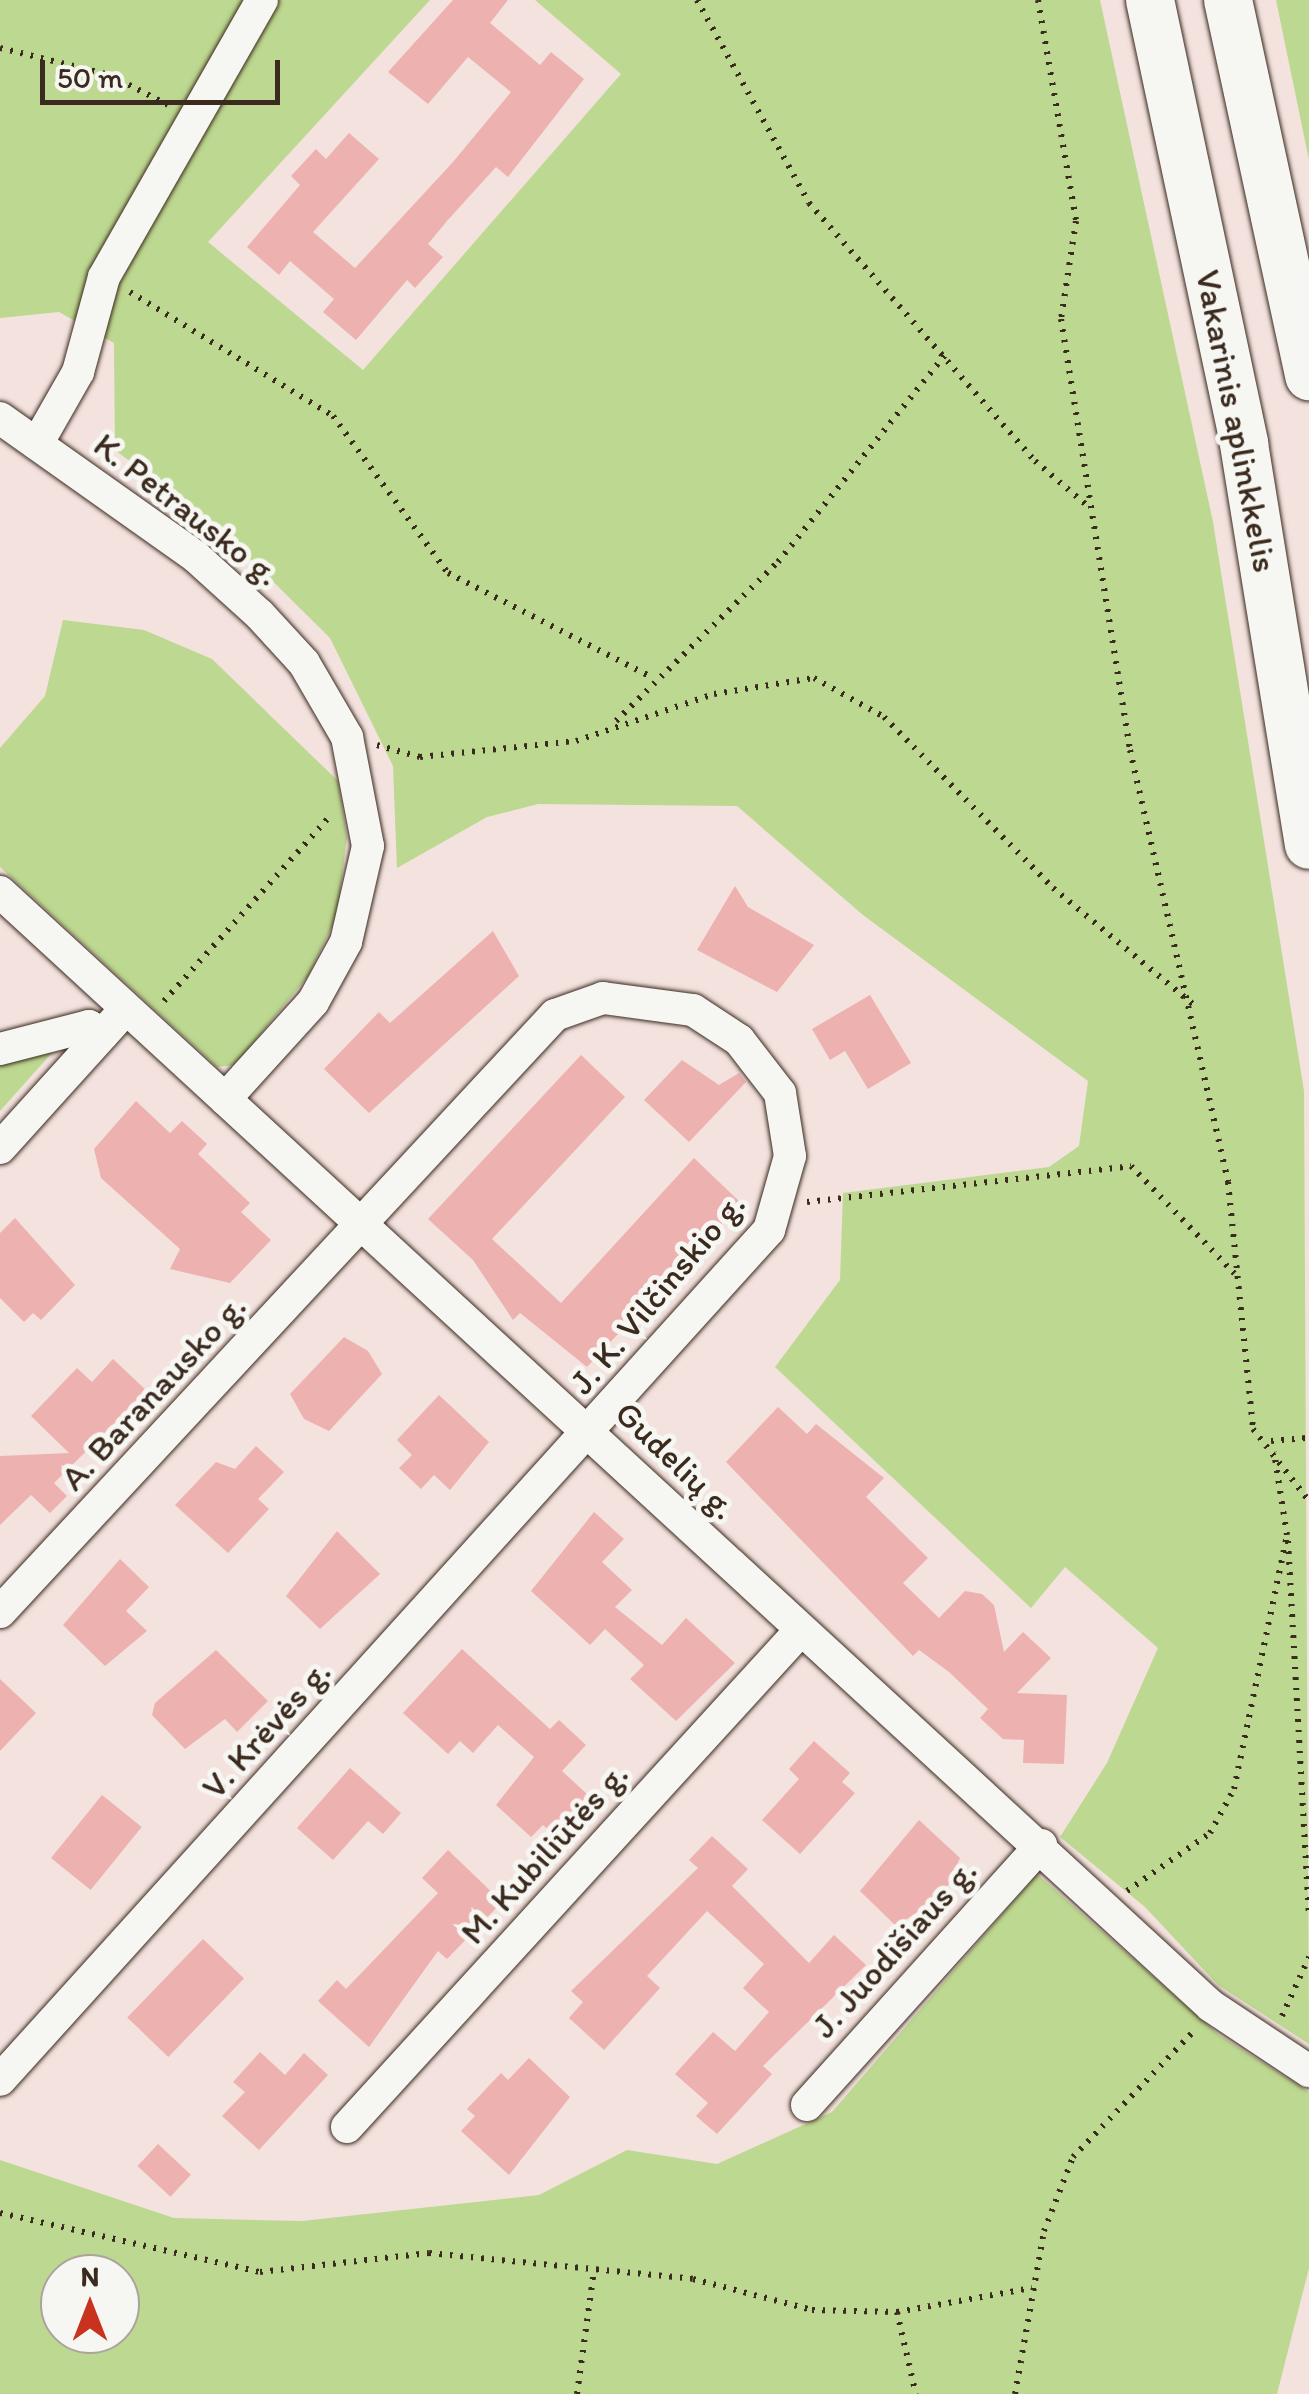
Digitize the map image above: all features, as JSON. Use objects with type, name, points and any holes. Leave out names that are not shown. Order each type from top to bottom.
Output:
[{"type":"highway","name":"Vakarinis aplinkkelis","points":[[1150,0],[1244,444],[1309,845]]},
{"type":"highway","points":[[1228,0],[1309,376]]},
{"type":"street","points":[[36,444],[78,372],[104,277],[191,118],[262,0]]},
{"type":"street","name":"K. Petrausko g.","points":[[0,418],[196,557],[260,615],[304,663],[347,737],[359,778],[368,846],[346,942],[313,1002],[225,1099]]},
{"type":"street","name":"Gudelių g.","points":[[0,892],[122,1026],[225,1099],[591,1433],[800,1632],[1041,1845],[1211,2006],[1266,2049],[1309,2071]]},
{"type":"street","name":"J. K. Vilčinskio g.","points":[[365,1226],[555,1016],[604,998],[693,1010],[756,1059],[780,1093],[788,1126],[781,1207],[591,1433]]},
{"type":"street","points":[[0,1049],[90,1026],[122,1026]]},
{"type":"street","points":[[0,1148],[122,1026]]},
{"type":"street","name":"A. Baranausko g.","points":[[0,1612],[365,1226]]},
{"type":"street","name":"V. Krėvės g.","points":[[0,2080],[591,1433]]},
{"type":"street","name":"M. Kubiliūtės g.","points":[[347,2127],[800,1632]]},
{"type":"street","name":"J. Juodišiaus g.","points":[[807,2104],[1041,1845]]},
{"type":"path","points":[[696,0],[809,203],[946,355],[1035,462],[1090,508]]},
{"type":"path","points":[[1038,0],[1076,221],[1061,319],[1090,508],[1103,544],[1130,750],[1194,1005],[1228,1182],[1234,1273],[1254,1429],[1271,1441],[1309,1500]]},
{"type":"path","points":[[0,48],[110,74],[191,118]]},
{"type":"path","points":[[104,277],[332,416],[448,573],[652,678]]},
{"type":"path","points":[[615,722],[652,678],[778,562],[946,355]]},
{"type":"path","points":[[347,737],[420,757],[576,740],[615,722],[814,678],[884,717],[1053,888],[1194,1005]]},
{"type":"path","points":[[122,1026],[240,909],[298,861],[359,778]]},
{"type":"path","points":[[781,1207],[1111,1163],[1131,1166],[1234,1273]]},
{"type":"path","points":[[1271,1441],[1309,1438]]},
{"type":"path","points":[[1271,1441],[1288,1535],[1309,1912]]},
{"type":"path","points":[[1110,1911],[1140,1875],[1210,1834],[1234,1789],[1288,1535]]},
{"type":"path","points":[[1266,2049],[1309,1957]]},
{"type":"path","points":[[1015,2394],[1032,2288],[1073,2157],[1168,2064],[1211,2006]]},
{"type":"path","points":[[0,2213],[260,2272],[429,2253],[693,2279],[812,2310],[897,2312],[1032,2288]]},
{"type":"path","points":[[577,2394],[594,2270]]},
{"type":"path","points":[[897,2312],[916,2394]]},
{"type":"green space","points":[[0,0],[430,0],[208,242],[363,370],[621,74],[535,0],[1100,0],[1213,522],[1304,1091],[1309,2044],[1218,1985],[1145,1907],[1060,1837],[1107,1763],[1158,1648],[1065,1567],[1031,1608],[775,1367],[840,1280],[843,1193],[1049,1167],[1079,1146],[1088,1081],[863,915],[737,806],[538,804],[487,817],[397,868],[393,766],[330,638],[220,529],[115,450],[114,343],[59,312],[0,318]]},
{"type":"green space","points":[[1276,0],[1309,0],[1309,160]]},
{"type":"green space","points":[[63,620],[144,630],[212,659],[338,781],[347,837],[337,916],[308,976],[235,1065],[217,1067],[0,867],[0,748],[45,696]]},
{"type":"green space","points":[[59,1045],[0,1111],[0,1063]]},
{"type":"green space","points":[[1037,1874],[1219,2035],[1309,2092],[1309,2268],[1277,2394],[0,2394],[0,2160],[174,2218],[302,2221],[539,2195],[627,2150],[717,2164],[832,2112]]},
{"type":"building","points":[[453,0],[508,0],[490,23],[540,65],[551,52],[584,79],[508,177],[496,167],[428,244],[443,257],[415,288],[407,280],[356,340],[323,312],[334,299],[290,261],[279,275],[247,247],[300,185],[291,176],[316,149],[326,159],[349,133],[379,159],[313,232],[355,268],[453,162],[511,92],[468,57],[428,104],[388,72]]},
{"type":"building","points":[[735,886],[748,907],[814,945],[777,992],[697,950]]},
{"type":"building","points":[[493,931],[519,976],[369,1113],[324,1069],[379,1012],[390,1023]]},
{"type":"building","points":[[870,995],[911,1063],[868,1089],[845,1051],[830,1060],[812,1029]]},
{"type":"building","points":[[581,1055],[625,1097],[492,1239],[561,1303],[694,1158],[741,1203],[587,1367],[520,1313],[513,1320],[473,1260],[428,1219]]},
{"type":"building","points":[[682,1060],[719,1085],[739,1073],[746,1082],[689,1142],[644,1100]]},
{"type":"building","points":[[136,1101],[170,1133],[182,1121],[207,1144],[198,1154],[250,1203],[241,1212],[271,1240],[230,1283],[170,1269],[180,1249],[101,1178],[94,1149]]},
{"type":"building","points":[[15,1218],[75,1285],[41,1320],[33,1313],[24,1322],[0,1298],[0,1233]]},
{"type":"building","points":[[344,1337],[368,1351],[382,1374],[329,1431],[304,1419],[290,1394]]},
{"type":"building","points":[[113,1359],[147,1391],[54,1483],[67,1496],[50,1513],[31,1495],[0,1525],[0,1456],[69,1453],[31,1416],[77,1368],[92,1382]]},
{"type":"building","points":[[439,1395],[489,1442],[450,1490],[434,1475],[421,1489],[399,1468],[412,1455],[397,1440]]},
{"type":"building","points":[[778,1407],[807,1434],[816,1424],[884,1478],[866,1497],[928,1558],[903,1583],[939,1618],[965,1591],[982,1594],[994,1605],[1004,1652],[1023,1632],[1051,1658],[1017,1693],[1067,1695],[1064,1764],[1023,1763],[1024,1740],[1003,1739],[980,1718],[988,1709],[949,1672],[919,1650],[913,1656],[726,1462]]},
{"type":"building","points":[[256,1446],[284,1472],[258,1499],[269,1509],[228,1553],[175,1505],[216,1462],[235,1469]]},
{"type":"building","points":[[594,1512],[624,1539],[602,1562],[632,1590],[615,1607],[662,1645],[686,1618],[735,1663],[676,1721],[630,1679],[644,1665],[605,1629],[590,1645],[531,1591]]},
{"type":"building","points":[[337,1531],[380,1574],[320,1629],[286,1596]]},
{"type":"building","points":[[120,1559],[149,1587],[126,1611],[147,1631],[105,1666],[63,1625]]},
{"type":"building","points":[[462,1649],[550,1729],[559,1720],[586,1745],[562,1771],[588,1795],[553,1834],[543,1825],[531,1837],[496,1805],[534,1757],[498,1725],[473,1753],[460,1741],[448,1754],[403,1713]]},
{"type":"building","points":[[216,1650],[268,1701],[237,1732],[225,1719],[185,1749],[152,1715],[155,1703]]},
{"type":"building","points":[[0,1679],[36,1713],[0,1751]]},
{"type":"building","points":[[814,1741],[850,1773],[842,1782],[855,1793],[800,1854],[762,1820],[799,1779],[789,1769]]},
{"type":"building","points":[[350,1768],[401,1813],[383,1834],[368,1821],[333,1860],[297,1828]]},
{"type":"building","points":[[102,1795],[142,1827],[91,1890],[51,1858]]},
{"type":"building","points":[[919,1820],[960,1858],[944,1895],[896,1926],[860,1891]]},
{"type":"building","points":[[712,1836],[748,1869],[732,1886],[809,1963],[834,1935],[866,1965],[763,2066],[772,2074],[717,2134],[696,2116],[708,2103],[675,2074],[713,2032],[735,2051],[769,2012],[743,1988],[764,1964],[707,1911],[647,1976],[660,1988],[604,2050],[569,2018],[583,2002],[571,1991],[698,1868],[689,1860]]},
{"type":"building","points":[[448,1850],[502,1902],[447,1959],[438,1951],[369,2047],[318,2001],[337,1980],[346,1989],[438,1893],[422,1878]]},
{"type":"building","points":[[203,1939],[244,1979],[168,2057],[127,2017]]},
{"type":"building","points":[[260,2052],[285,2075],[304,2053],[328,2075],[259,2150],[222,2116],[245,2092],[233,2082]]},
{"type":"building","points":[[529,2058],[570,2097],[509,2175],[461,2131],[475,2116],[467,2109],[501,2073],[508,2080]]},
{"type":"building","points":[[158,2144],[191,2175],[170,2197],[138,2166]]}]
